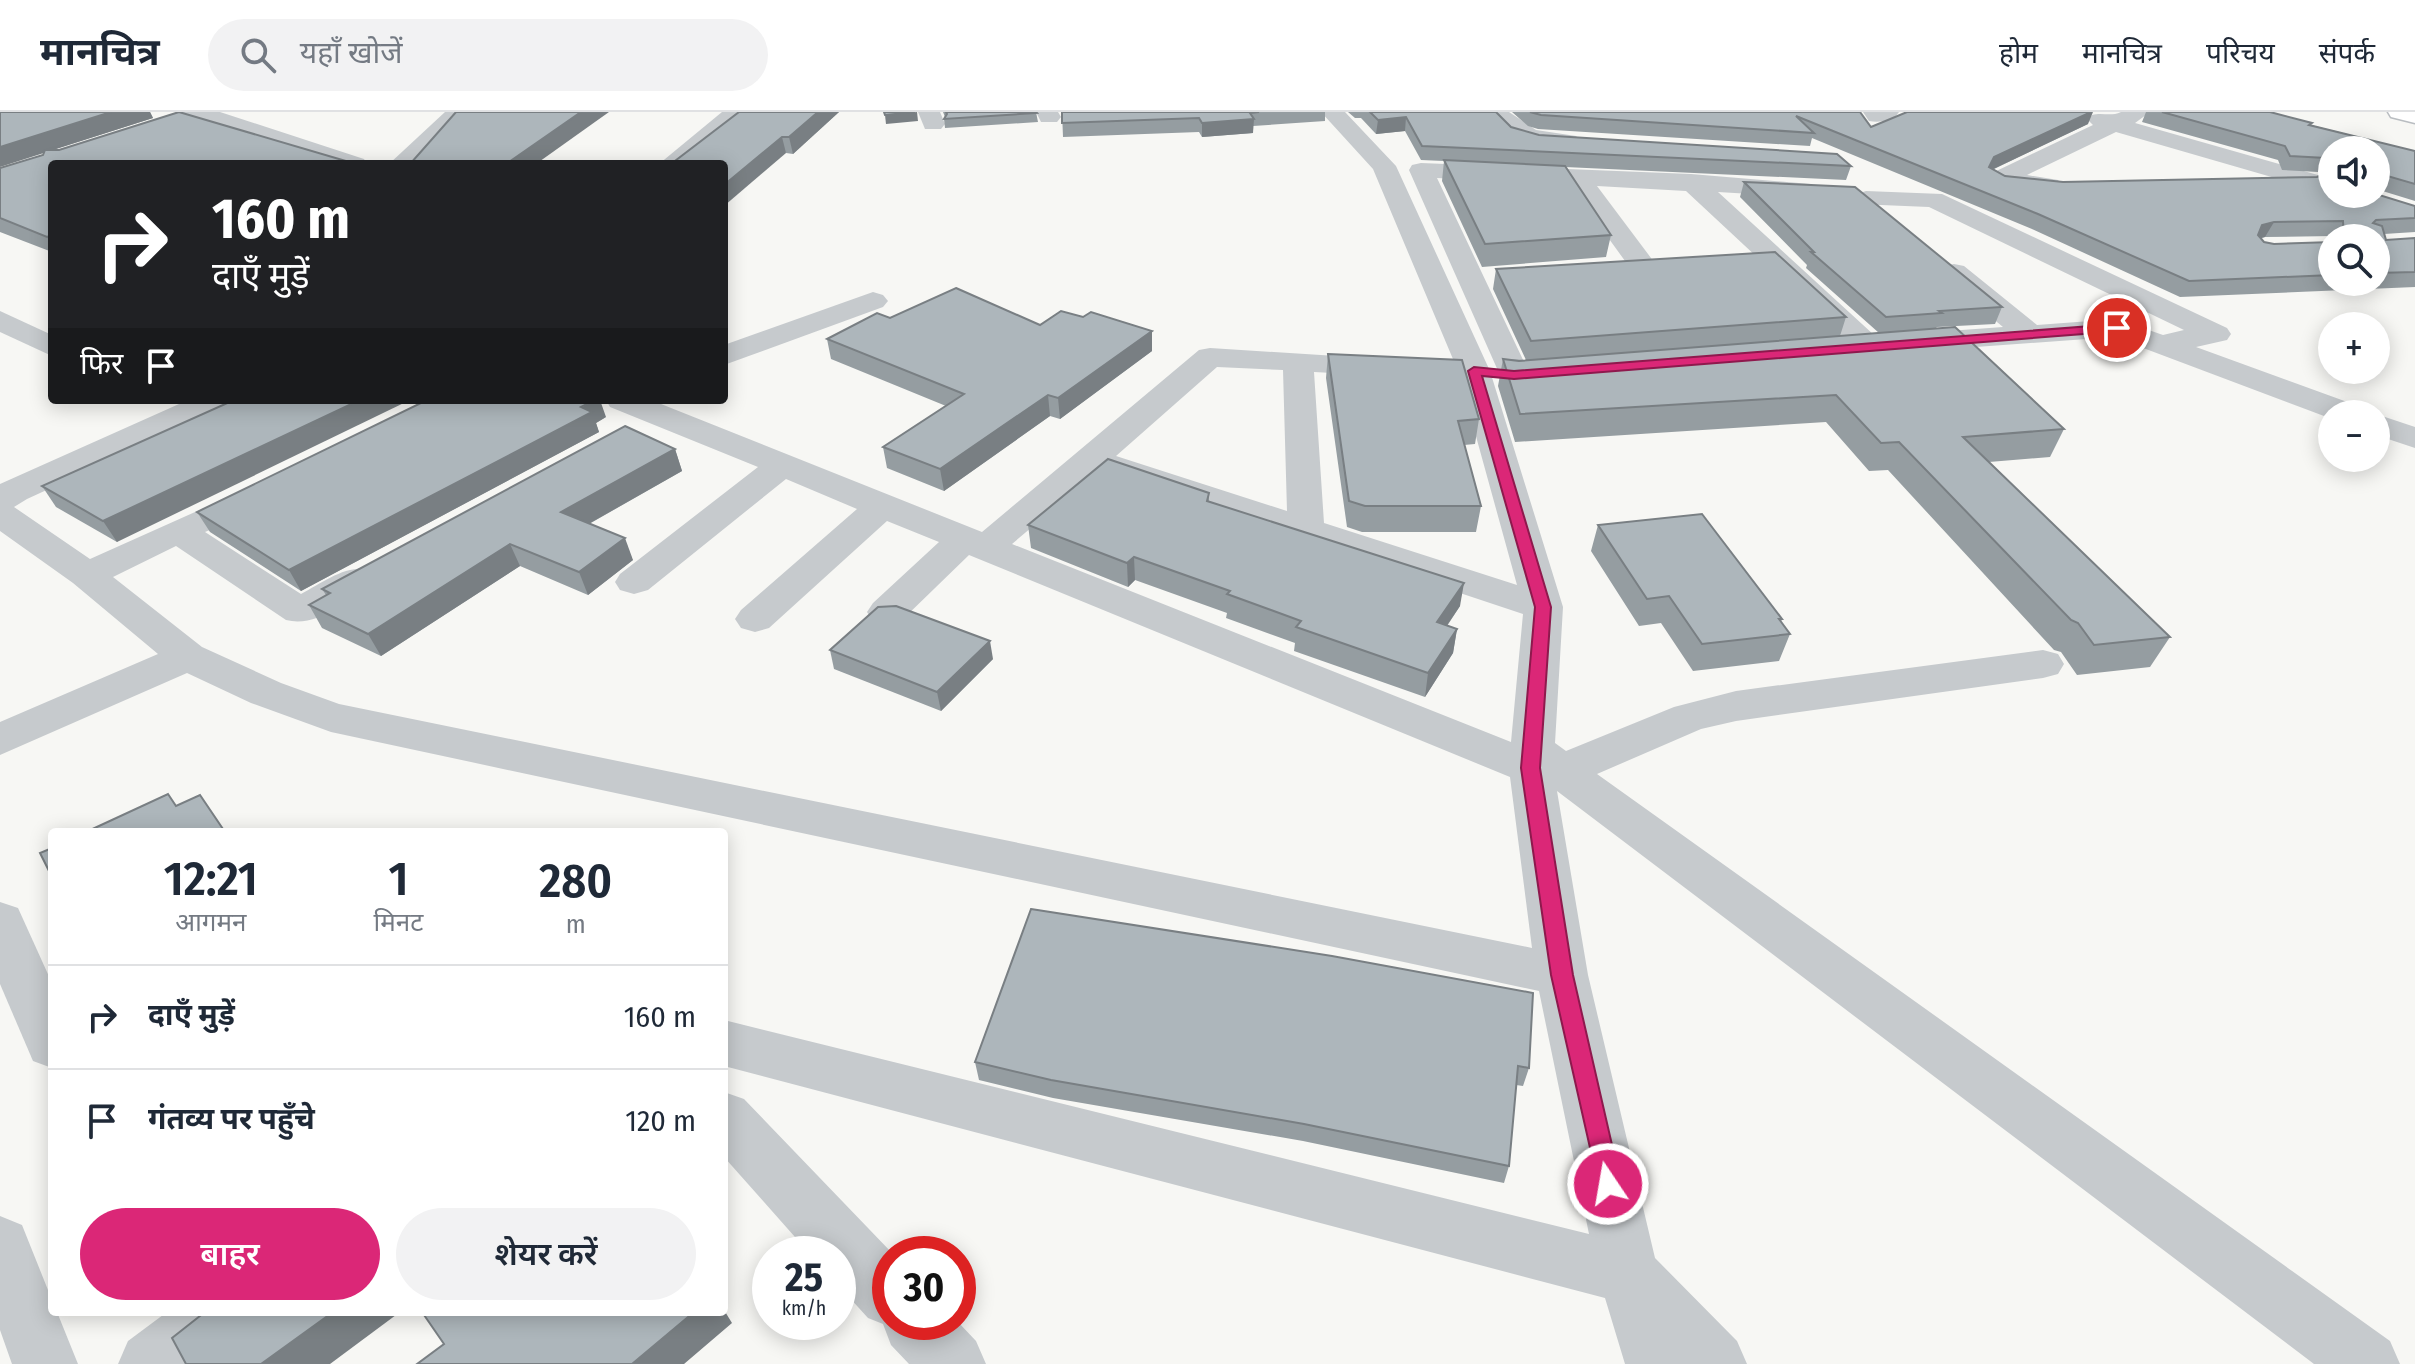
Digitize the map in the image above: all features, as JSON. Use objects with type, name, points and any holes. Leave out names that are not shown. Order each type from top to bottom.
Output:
[{"type":"main road","points":[[2399,112],[2415,116]]},
{"type":"street","points":[[115,140],[198,112],[343,160]]},
{"type":"street","points":[[405,160],[458,112]]},
{"type":"street","points":[[676,160],[736,112]]},
{"type":"street","points":[[1332,112],[1384,166],[1462,371],[1543,607],[1542,763],[1562,975],[1628,1274],[1658,1364]]},
{"type":"street","points":[[1495,112],[1519,134],[1599,143]]},
{"type":"street","points":[[1874,112],[1877,116],[1888,112]]},
{"type":"street","points":[[2073,112],[2318,183]]},
{"type":"street","points":[[2073,185],[1999,179],[2139,112]]},
{"type":"street","points":[[1462,371],[1469,279],[1421,170],[1691,182],[1933,199],[2216,334],[2155,343]]},
{"type":"street","points":[[1577,177],[1643,266]]},
{"type":"street","points":[[1691,182],[1871,346]]},
{"type":"street","points":[[2230,182],[2318,184]]},
{"type":"street","points":[[1845,194],[1901,228]]},
{"type":"street","points":[[1937,257],[2031,335]]},
{"type":"street","points":[[1733,262],[1778,260]]},
{"type":"street","points":[[1612,268],[1673,264]]},
{"type":"street","points":[[1469,279],[1500,276]]},
{"type":"street","points":[[728,355],[873,301]]},
{"type":"street","points":[[0,320],[48,345]]},
{"type":"street","points":[[1825,350],[2117,328],[2318,403]]},
{"type":"street","points":[[887,612],[976,542],[1092,459],[1210,357],[1462,371],[1591,368]]},
{"type":"street","points":[[1298,362],[1306,531]]},
{"type":"street","points":[[0,501],[14,491],[207,404]]},
{"type":"street","points":[[622,418],[662,415],[976,542],[1542,763],[2367,1364]]},
{"type":"street","points":[[2390,429],[2415,438]]},
{"type":"street","points":[[1092,459],[1543,607]]},
{"type":"street","points":[[634,582],[784,464]]},
{"type":"street","points":[[87,575],[234,504]]},
{"type":"street","points":[[755,619],[884,504]]},
{"type":"street","points":[[0,514],[87,575],[187,657],[266,693],[331,717],[1562,975]]},
{"type":"street","points":[[178,531],[300,611],[384,565]]},
{"type":"street","points":[[0,740],[187,657]]},
{"type":"street","points":[[1542,763],[1689,717],[1736,706],[2043,664]]},
{"type":"street","points":[[0,922],[48,1036]]},
{"type":"street","points":[[728,1044],[1628,1274],[1714,1364]]},
{"type":"street","points":[[728,1121],[872,1277]]},
{"type":"street","points":[[0,1246],[45,1364]]},
{"type":"street","points":[[931,1340],[953,1364]]},
{"type":"building","points":[[0,112],[111,112],[0,147]]},
{"type":"building","points":[[179,112],[342,160],[48,160],[48,237],[0,218],[0,168],[43,155],[45,150],[59,150]]},
{"type":"building","points":[[456,112],[581,112],[512,160],[414,160]]},
{"type":"building","points":[[739,112],[818,112],[728,182],[728,160],[676,160]]},
{"type":"building","points":[[884,112],[915,112],[885,115]]},
{"type":"building","points":[[946,112],[1036,112],[1037,113],[944,119]]},
{"type":"building","points":[[1062,112],[1259,112],[1250,113],[1254,119],[1202,123],[1199,118],[1062,123]]},
{"type":"building","points":[[1370,112],[1496,112],[1511,127],[1539,135],[1837,154],[1851,166],[1422,146],[1406,117],[1378,120]]},
{"type":"building","points":[[1530,112],[1860,112],[1871,127],[1907,112],[2091,112],[1994,157],[1989,167],[2005,176],[2063,182],[2318,177],[2318,208],[2390,208],[2390,198],[2415,206],[2415,218],[2376,220],[2373,223],[2376,224],[2343,224],[2343,221],[2274,222],[2262,225],[2258,235],[2264,242],[2318,242],[2318,276],[2189,281],[2038,214],[1796,116],[1814,133]]},
{"type":"building","points":[[2162,112],[2270,112],[2354,136],[2318,136],[2318,158],[2290,156],[2285,146]]},
{"type":"building","points":[[2390,145],[2415,151],[2415,184],[2390,177]]},
{"type":"building","points":[[1444,160],[1565,166],[1611,235],[1485,244]]},
{"type":"building","points":[[1744,182],[1855,187],[2002,307],[1886,317],[1811,252],[1814,252]]},
{"type":"building","points":[[2415,238],[2415,272],[2390,273],[2390,240]]},
{"type":"building","points":[[1775,252],[1846,317],[1531,341],[1496,269]]},
{"type":"building","points":[[956,288],[1040,325],[1061,311],[1083,317],[1091,312],[1152,331],[1058,398],[1048,395],[940,469],[883,447],[964,394],[827,339],[877,313],[890,318]]},
{"type":"building","points":[[1955,327],[2064,429],[1963,437],[2170,637],[2094,645],[2078,623],[2071,620],[1899,442],[1881,443],[1836,395],[1520,414],[1503,359],[1519,361]]},
{"type":"building","points":[[1328,354],[1462,360],[1479,419],[1458,421],[1481,506],[1365,506],[1349,501]]},
{"type":"building","points":[[225,404],[352,404],[103,521],[42,486]]},
{"type":"building","points":[[419,404],[587,404],[581,407],[592,412],[289,570],[197,512]]},
{"type":"building","points":[[625,426],[675,449],[561,512],[625,538],[579,572],[510,544],[368,634],[309,605],[330,593],[322,589]]},
{"type":"building","points":[[1108,459],[1209,493],[1207,501],[1464,583],[1437,622],[1457,629],[1428,673],[1296,627],[1301,621],[1227,594],[1230,591],[1134,557],[1127,563],[1028,525]]},
{"type":"building","points":[[1702,514],[1782,619],[1779,619],[1790,634],[1702,644],[1669,596],[1647,599],[1598,525]]},
{"type":"building","points":[[896,606],[990,641],[937,692],[830,650],[878,607]]},
{"type":"building","points":[[168,794],[176,806],[200,795],[222,828],[95,828]]},
{"type":"building","points":[[48,850],[48,869],[40,853]]},
{"type":"building","points":[[1031,909],[1332,956],[1533,993],[1529,1068],[1518,1066],[1509,1166],[1304,1124],[1051,1080],[975,1062]]},
{"type":"building","points":[[200,1316],[327,1316],[261,1364],[186,1364],[172,1338]]},
{"type":"building","points":[[425,1316],[689,1316],[632,1364],[417,1364],[444,1344]]},
{"type":"route","points":[[1608,1184],[1562,975],[1531,768],[1543,607],[1474,371],[1514,375],[2117,328]]}]
